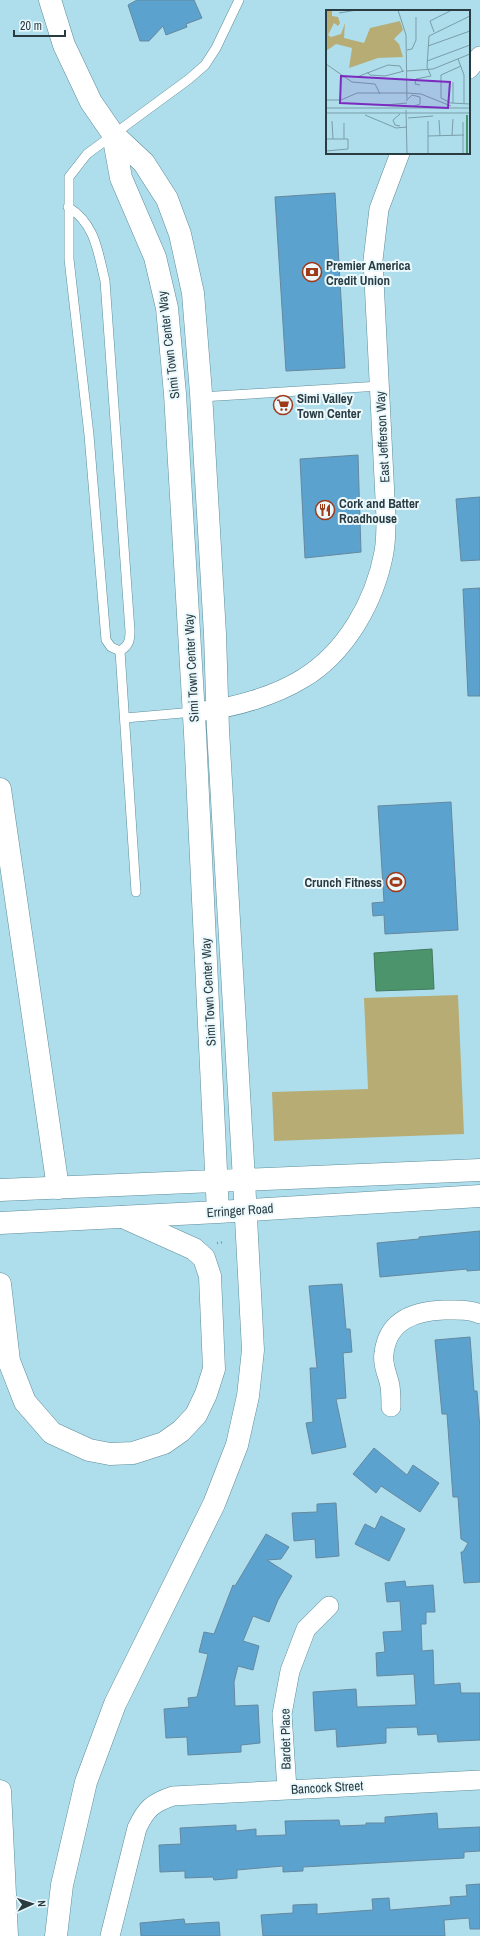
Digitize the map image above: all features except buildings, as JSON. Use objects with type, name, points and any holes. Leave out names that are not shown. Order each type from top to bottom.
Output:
[{"type":"main road","name":"Simi Town Center Way","points":[[50,0],[64,45],[91,102],[113,134],[144,163],[167,199],[180,234],[193,293],[201,397],[215,634],[217,709],[253,1350],[248,1396],[237,1445],[214,1504],[115,1704],[86,1782],[62,1885],[56,1936]]},
{"type":"main road","name":"Simi Town Center Way","points":[[113,134],[121,178],[154,258],[167,308],[176,400],[194,712],[218,1212]]},
{"type":"main road","points":[[176,400],[201,397]]},
{"type":"main road","points":[[0,789],[58,1188]]},
{"type":"main road","points":[[0,1190],[480,1170]]},
{"type":"main road","name":"Erringer Road","points":[[0,1223],[218,1212],[480,1196]]},
{"type":"main road","points":[[0,1284],[9,1360],[25,1402],[52,1433],[89,1450],[110,1454],[133,1453],[164,1442],[181,1431],[196,1414],[206,1394],[214,1369],[210,1276],[204,1258],[194,1249],[122,1217]]},
{"type":"main road","points":[[0,1791],[7,1936]]},
{"type":"street","points":[[470,68],[480,56]]},
{"type":"street","name":"East Jefferson Way","points":[[194,712],[217,709],[280,690],[303,679],[321,665],[345,640],[365,607],[375,583],[384,551],[386,518],[373,260],[379,209],[400,154]]},
{"type":"street","points":[[391,1407],[390,1386],[384,1366],[383,1354],[388,1338],[398,1324],[412,1315],[428,1311],[474,1312]]},
{"type":"street","name":"Bardet Place","points":[[286,1789],[282,1714],[290,1671],[306,1629],[329,1606]]},
{"type":"street","name":"Bancock Street","points":[[110,1936],[137,1828],[144,1813],[157,1802],[173,1796],[480,1780]]},
{"type":"lane","points":[[120,651],[111,647],[106,640],[89,435],[69,259],[68,208],[70,178],[87,154],[189,79],[205,65],[216,48],[239,0]]},
{"type":"lane","points":[[68,208],[78,214],[92,232],[106,281],[130,631],[130,640],[127,646],[120,651]]},
{"type":"lane","points":[[201,397],[380,386]]},
{"type":"lane","points":[[120,651],[136,892]]},
{"type":"lane","points":[[125,718],[194,712]]},
{"type":"shaded area","points":[[432,949],[434,989],[376,991],[374,953]]},
{"type":"shaded area","points":[[458,995],[464,1134],[274,1141],[272,1092],[368,1089],[364,998]]},
{"type":"place","name":"Premier America Credit Union","points":[[312,272]]},
{"type":"place","name":"Simi Valley Town Center","points":[[283,405]]},
{"type":"place","name":"Cork and Batter Roadhouse","points":[[325,510]]},
{"type":"place","name":"Crunch Fitness","points":[[396,882]]}]
